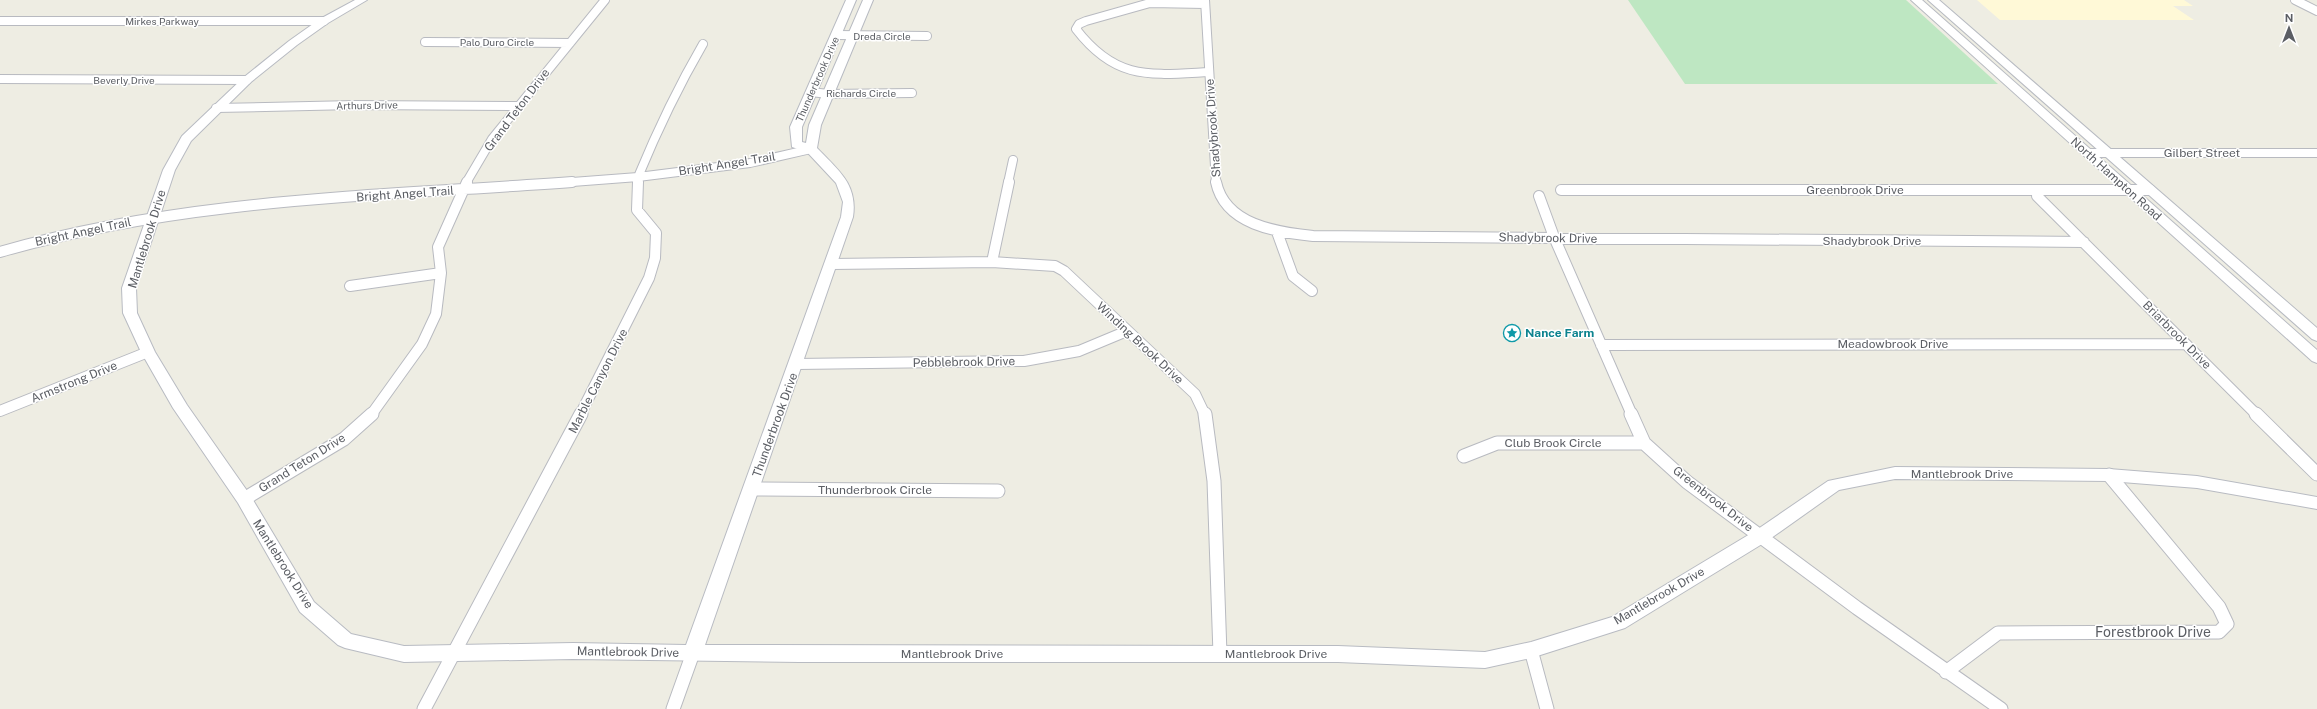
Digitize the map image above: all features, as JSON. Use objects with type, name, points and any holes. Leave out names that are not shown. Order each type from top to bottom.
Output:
[{"type":"street","name":"Mantlebrook Drive","points":[[362,0],[324,21],[247,80],[216,108],[186,139],[169,170],[129,288],[130,313],[148,352],[181,408],[244,499],[307,607],[344,640],[404,654],[573,651],[693,653],[1338,654],[1485,660],[1531,650],[1618,623],[1761,536],[1834,485],[1895,473],[2109,475],[2197,482],[2317,502]]},
{"type":"street","name":"Grand Teton Drive","points":[[244,499],[344,439],[372,414],[422,344],[436,314],[441,273],[438,247],[462,190],[492,139],[605,0]]},
{"type":"street","name":"Thunderbrook Drive","points":[[673,709],[797,364],[848,217],[849,202],[842,182],[811,149],[796,144],[796,127],[851,0]]},
{"type":"street","name":"Thunderbrook Drive","points":[[811,149],[815,125],[868,0]]},
{"type":"street","name":"North Hampton Road","points":[[1916,0],[2317,358]]},
{"type":"street","name":"North Hampton Road","points":[[1933,0],[2317,336]]},
{"type":"street","points":[[2295,0],[2317,11]]},
{"type":"street","points":[[1205,2],[1150,3],[1086,21],[1079,24],[1076,29],[1081,36],[1117,66],[1155,73],[1209,72]]},
{"type":"street","name":"Shadybrook Drive","points":[[1205,2],[1216,182],[1223,202],[1233,211],[1277,232],[1313,236],[2084,242]]},
{"type":"street","name":"Mirkes Parkway","points":[[0,21],[324,21]]},
{"type":"street","name":"Dreda Circle","points":[[837,35],[927,36]]},
{"type":"street","name":"Palo Duro Circle","points":[[425,42],[570,43]]},
{"type":"street","name":"Marble Canyon Drive","points":[[424,709],[568,439],[649,278],[655,258],[656,233],[637,210],[638,176],[655,135],[681,81],[702,44]]},
{"type":"street","name":"Beverly Drive","points":[[0,79],[247,80]]},
{"type":"street","name":"Richards Circle","points":[[811,92],[828,94],[912,93]]},
{"type":"street","name":"Arthurs Drive","points":[[216,108],[369,104],[518,106]]},
{"type":"street","name":"Bright Angel Trail","points":[[0,252],[31,243],[152,217],[268,204],[638,176],[750,163],[811,149]]},
{"type":"street","name":"Gilbert Street","points":[[2087,153],[2317,153]]},
{"type":"street","points":[[992,262],[1013,160]]},
{"type":"street","name":"Greenbrook Drive","points":[[1561,190],[2150,190]]},
{"type":"street","name":"Greenbrook Drive","points":[[1539,196],[1554,237],[1644,443],[1687,482],[1946,672],[2001,709]]},
{"type":"street","name":"Briarbrook Drive","points":[[2037,196],[2317,474]]},
{"type":"street","points":[[1277,232],[1292,276],[1312,291]]},
{"type":"street","name":"Winding Brook Drive","points":[[832,264],[992,262],[1055,266],[1064,271],[1195,394],[1206,416],[1214,481],[1220,654]]},
{"type":"street","points":[[350,286],[441,273]]},
{"type":"street","name":"Pebblebrook Drive","points":[[797,364],[1024,361],[1079,351],[1127,331]]},
{"type":"street","name":"Meadowbrook Drive","points":[[1601,345],[2185,344]]},
{"type":"street","name":"Armstrong Drive","points":[[0,410],[148,352]]},
{"type":"street","name":"Club Brook Circle","points":[[1464,456],[1497,443],[1644,443]]},
{"type":"street","name":"Forestbrook Drive","points":[[1946,672],[1998,633],[2219,632],[2227,624],[2219,607],[2109,475]]},
{"type":"street","name":"Thunderbrook Circle","points":[[752,489],[998,490]]},
{"type":"street","points":[[1531,650],[1547,709]]},
{"type":"shaded area","points":[[1977,0],[2184,0],[2193,6],[2173,6],[2194,20],[2000,20]]},
{"type":"green space","points":[[1628,0],[1906,0],[1998,84],[1685,84]]},
{"type":"place","name":"Nance Farm","points":[[1512,333]]}]
